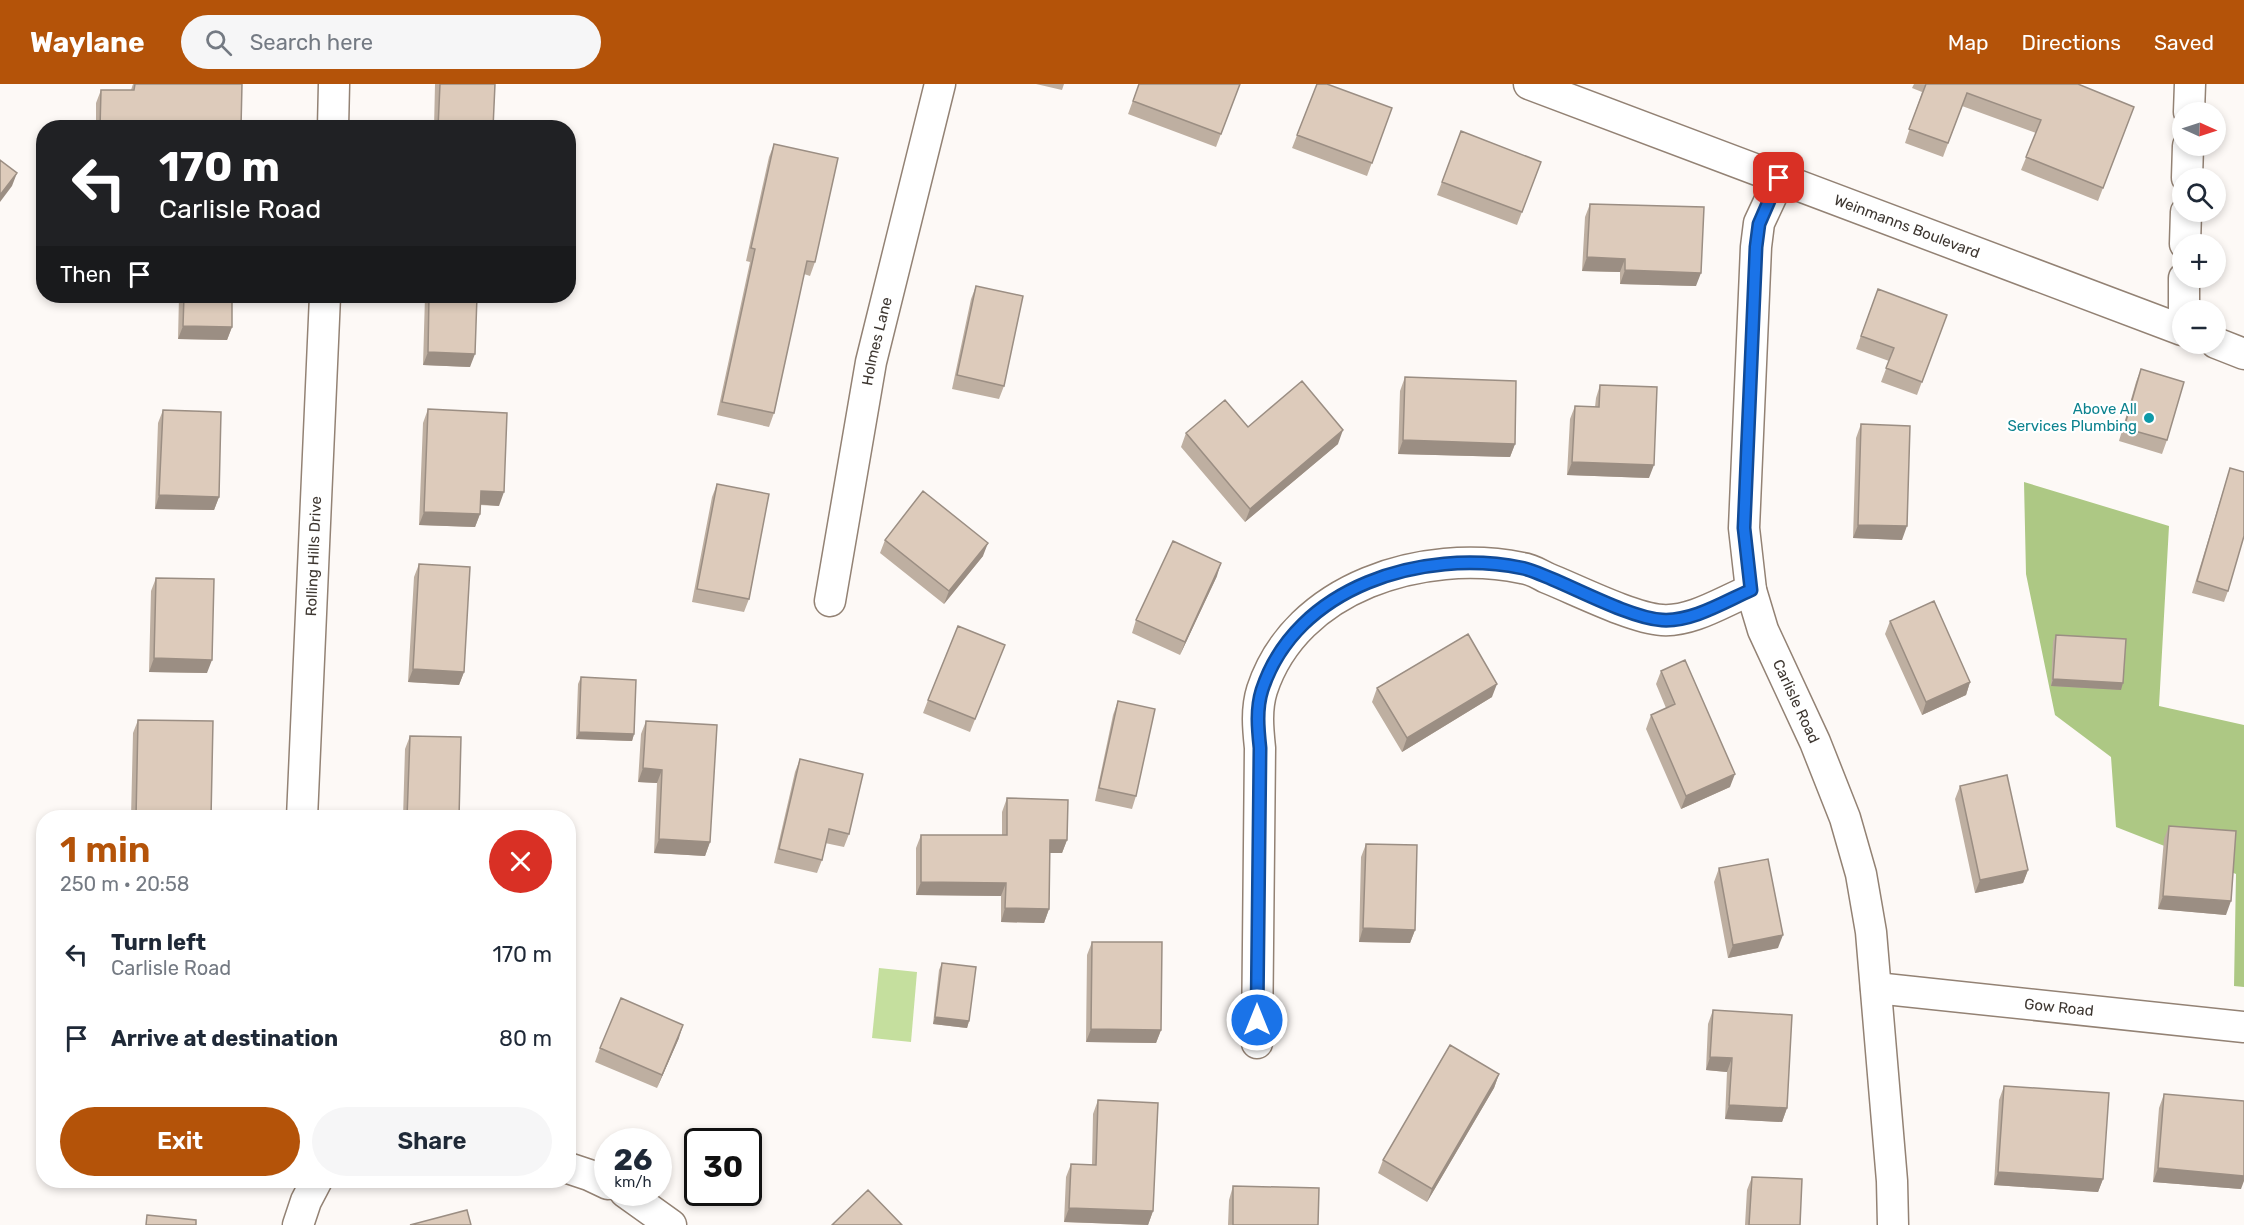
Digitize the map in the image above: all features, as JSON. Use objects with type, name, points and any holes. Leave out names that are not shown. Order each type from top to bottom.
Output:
[{"type":"street","points":[[333,120],[334,84]]},
{"type":"street","name":"Holmes Lane","points":[[830,601],[871,362],[940,84]]},
{"type":"street","name":"Weinmanns Boulevard","points":[[1529,84],[1599,97],[1779,178],[2172,326]]},
{"type":"street","points":[[2189,102],[2190,84]]},
{"type":"street","name":"Carlisle Road","points":[[1779,178],[1759,224],[1756,247],[1744,528],[1751,590],[1763,630],[1815,742],[1845,818],[1861,874],[1869,921],[1876,988],[1892,1180],[1893,1225]]},
{"type":"street","name":"Rolling Hills Drive","points":[[302,810],[325,303]]},
{"type":"street","points":[[2226,347],[2244,354]]},
{"type":"street","points":[[1257,1043],[1260,748],[1257,713],[1262,691],[1275,658],[1289,638],[1316,611],[1350,590],[1380,578],[1434,565],[1487,563],[1524,568],[1640,615],[1662,620],[1685,618],[1751,590]]},
{"type":"street","name":"Gow Road","points":[[1876,988],[2244,1027]]},
{"type":"street","points":[[576,1171],[594,1177]]},
{"type":"street","points":[[298,1225],[313,1188]]},
{"type":"street","points":[[645,1206],[671,1225]]},
{"type":"green space","points":[[2024,482],[2169,526],[2159,706],[2244,725],[2244,987],[2234,986],[2236,874],[2116,827],[2111,757],[2055,715],[2026,574]]},
{"type":"green space","points":[[879,968],[917,972],[911,1042],[872,1038]]},
{"type":"building","points":[[135,84],[242,84],[241,120],[100,120],[101,90],[134,90]]},
{"type":"building","points":[[440,84],[495,84],[493,120],[438,120]]},
{"type":"building","points":[[1139,84],[1240,84],[1221,134],[1133,101]]},
{"type":"building","points":[[1317,84],[1327,84],[1392,108],[1372,163],[1297,135]]},
{"type":"building","points":[[1926,84],[2078,84],[2134,107],[2103,188],[2026,157],[2041,120],[1967,93],[1948,143],[1909,129]]},
{"type":"building","points":[[1461,131],[1541,162],[1522,212],[1442,182]]},
{"type":"building","points":[[774,144],[838,158],[815,262],[807,261],[774,413],[722,402],[755,249],[751,248]]},
{"type":"building","points":[[0,160],[17,173],[0,195]]},
{"type":"building","points":[[1590,204],[1704,207],[1701,273],[1625,270],[1625,259],[1587,257]]},
{"type":"building","points":[[976,286],[1023,296],[1004,386],[957,375]]},
{"type":"building","points":[[1878,289],[1947,315],[1922,382],[1886,368],[1894,348],[1861,336]]},
{"type":"building","points":[[184,303],[232,303],[232,327],[183,326]]},
{"type":"building","points":[[429,303],[477,303],[475,354],[428,352]]},
{"type":"building","name":"Above All Services Plumbing","points":[[2141,369],[2184,382],[2167,440],[2124,428]]},
{"type":"building","points":[[1405,377],[1516,381],[1515,444],[1403,440]]},
{"type":"building","points":[[1302,381],[1343,430],[1250,509],[1186,433],[1225,400],[1248,427]]},
{"type":"building","points":[[1600,385],[1657,387],[1654,465],[1572,462],[1575,406],[1599,407]]},
{"type":"building","points":[[428,409],[507,413],[504,492],[481,491],[480,514],[424,512]]},
{"type":"building","points":[[163,410],[221,412],[219,497],[159,495]]},
{"type":"building","points":[[1861,424],[1910,426],[1907,526],[1858,525]]},
{"type":"building","points":[[2230,468],[2244,472],[2244,536],[2228,591],[2197,581]]},
{"type":"building","points":[[717,484],[769,494],[749,599],[697,589]]},
{"type":"building","points":[[923,491],[988,543],[949,591],[885,540]]},
{"type":"building","points":[[1173,541],[1221,563],[1185,642],[1136,620]]},
{"type":"building","points":[[419,564],[470,567],[464,672],[413,669]]},
{"type":"building","points":[[156,578],[214,579],[212,660],[154,658]]},
{"type":"building","points":[[1934,601],[1970,682],[1926,702],[1890,621]]},
{"type":"building","points":[[958,626],[1005,645],[975,719],[928,700]]},
{"type":"building","points":[[1468,634],[1497,684],[1407,738],[1377,688]]},
{"type":"building","points":[[2056,635],[2126,639],[2123,683],[2053,679]]},
{"type":"building","points":[[1685,660],[1735,774],[1686,796],[1651,715],[1675,704],[1661,671]]},
{"type":"building","points":[[581,677],[636,680],[634,734],[579,732]]},
{"type":"building","points":[[1118,701],[1155,709],[1136,796],[1099,788]]},
{"type":"building","points":[[138,720],[213,721],[211,810],[136,810]]},
{"type":"building","points":[[646,721],[717,725],[710,842],[659,839],[662,770],[643,768]]},
{"type":"building","points":[[410,736],[461,737],[459,810],[407,810]]},
{"type":"building","points":[[800,759],[863,774],[849,834],[829,829],[822,860],[779,849]]},
{"type":"building","points":[[2007,775],[2028,870],[1980,880],[1960,786]]},
{"type":"building","points":[[1007,798],[1068,800],[1067,840],[1050,840],[1049,909],[1005,908],[1006,883],[921,882],[921,835],[1007,835]]},
{"type":"building","points":[[2169,826],[2236,831],[2231,901],[2163,896]]},
{"type":"building","points":[[1366,844],[1417,845],[1415,930],[1363,928]]},
{"type":"building","points":[[1768,859],[1783,935],[1733,945],[1719,868]]},
{"type":"building","points":[[1092,942],[1162,942],[1161,1030],[1091,1029]]},
{"type":"building","points":[[942,963],[976,967],[969,1021],[935,1017]]},
{"type":"building","points":[[621,998],[683,1025],[662,1075],[600,1048]]},
{"type":"building","points":[[1713,1010],[1792,1015],[1787,1108],[1729,1105],[1732,1058],[1710,1057]]},
{"type":"building","points":[[1450,1045],[1499,1074],[1432,1189],[1383,1160]]},
{"type":"building","points":[[2004,1086],[2109,1093],[2103,1179],[1998,1172]]},
{"type":"building","points":[[2164,1094],[2244,1101],[2244,1176],[2158,1168]]},
{"type":"building","points":[[1098,1100],[1158,1103],[1153,1211],[1069,1208],[1071,1164],[1096,1165]]},
{"type":"building","points":[[1752,1177],[1802,1179],[1800,1225],[1749,1225]]},
{"type":"building","points":[[1233,1186],[1319,1188],[1318,1225],[1233,1225]]},
{"type":"building","points":[[868,1190],[902,1225],[832,1225]]},
{"type":"building","points":[[467,1210],[471,1225],[410,1225]]},
{"type":"building","points":[[147,1215],[196,1220],[196,1225],[146,1225]]},
{"type":"place","name":"Above All Services Plumbing","points":[[2149,418]]},
{"type":"route","points":[[1257,1020],[1260,748],[1257,713],[1262,691],[1275,658],[1289,638],[1316,611],[1350,590],[1390,574],[1434,565],[1487,563],[1524,568],[1640,615],[1662,620],[1685,618],[1751,590],[1744,528],[1756,247],[1759,224],[1779,178]]}]
